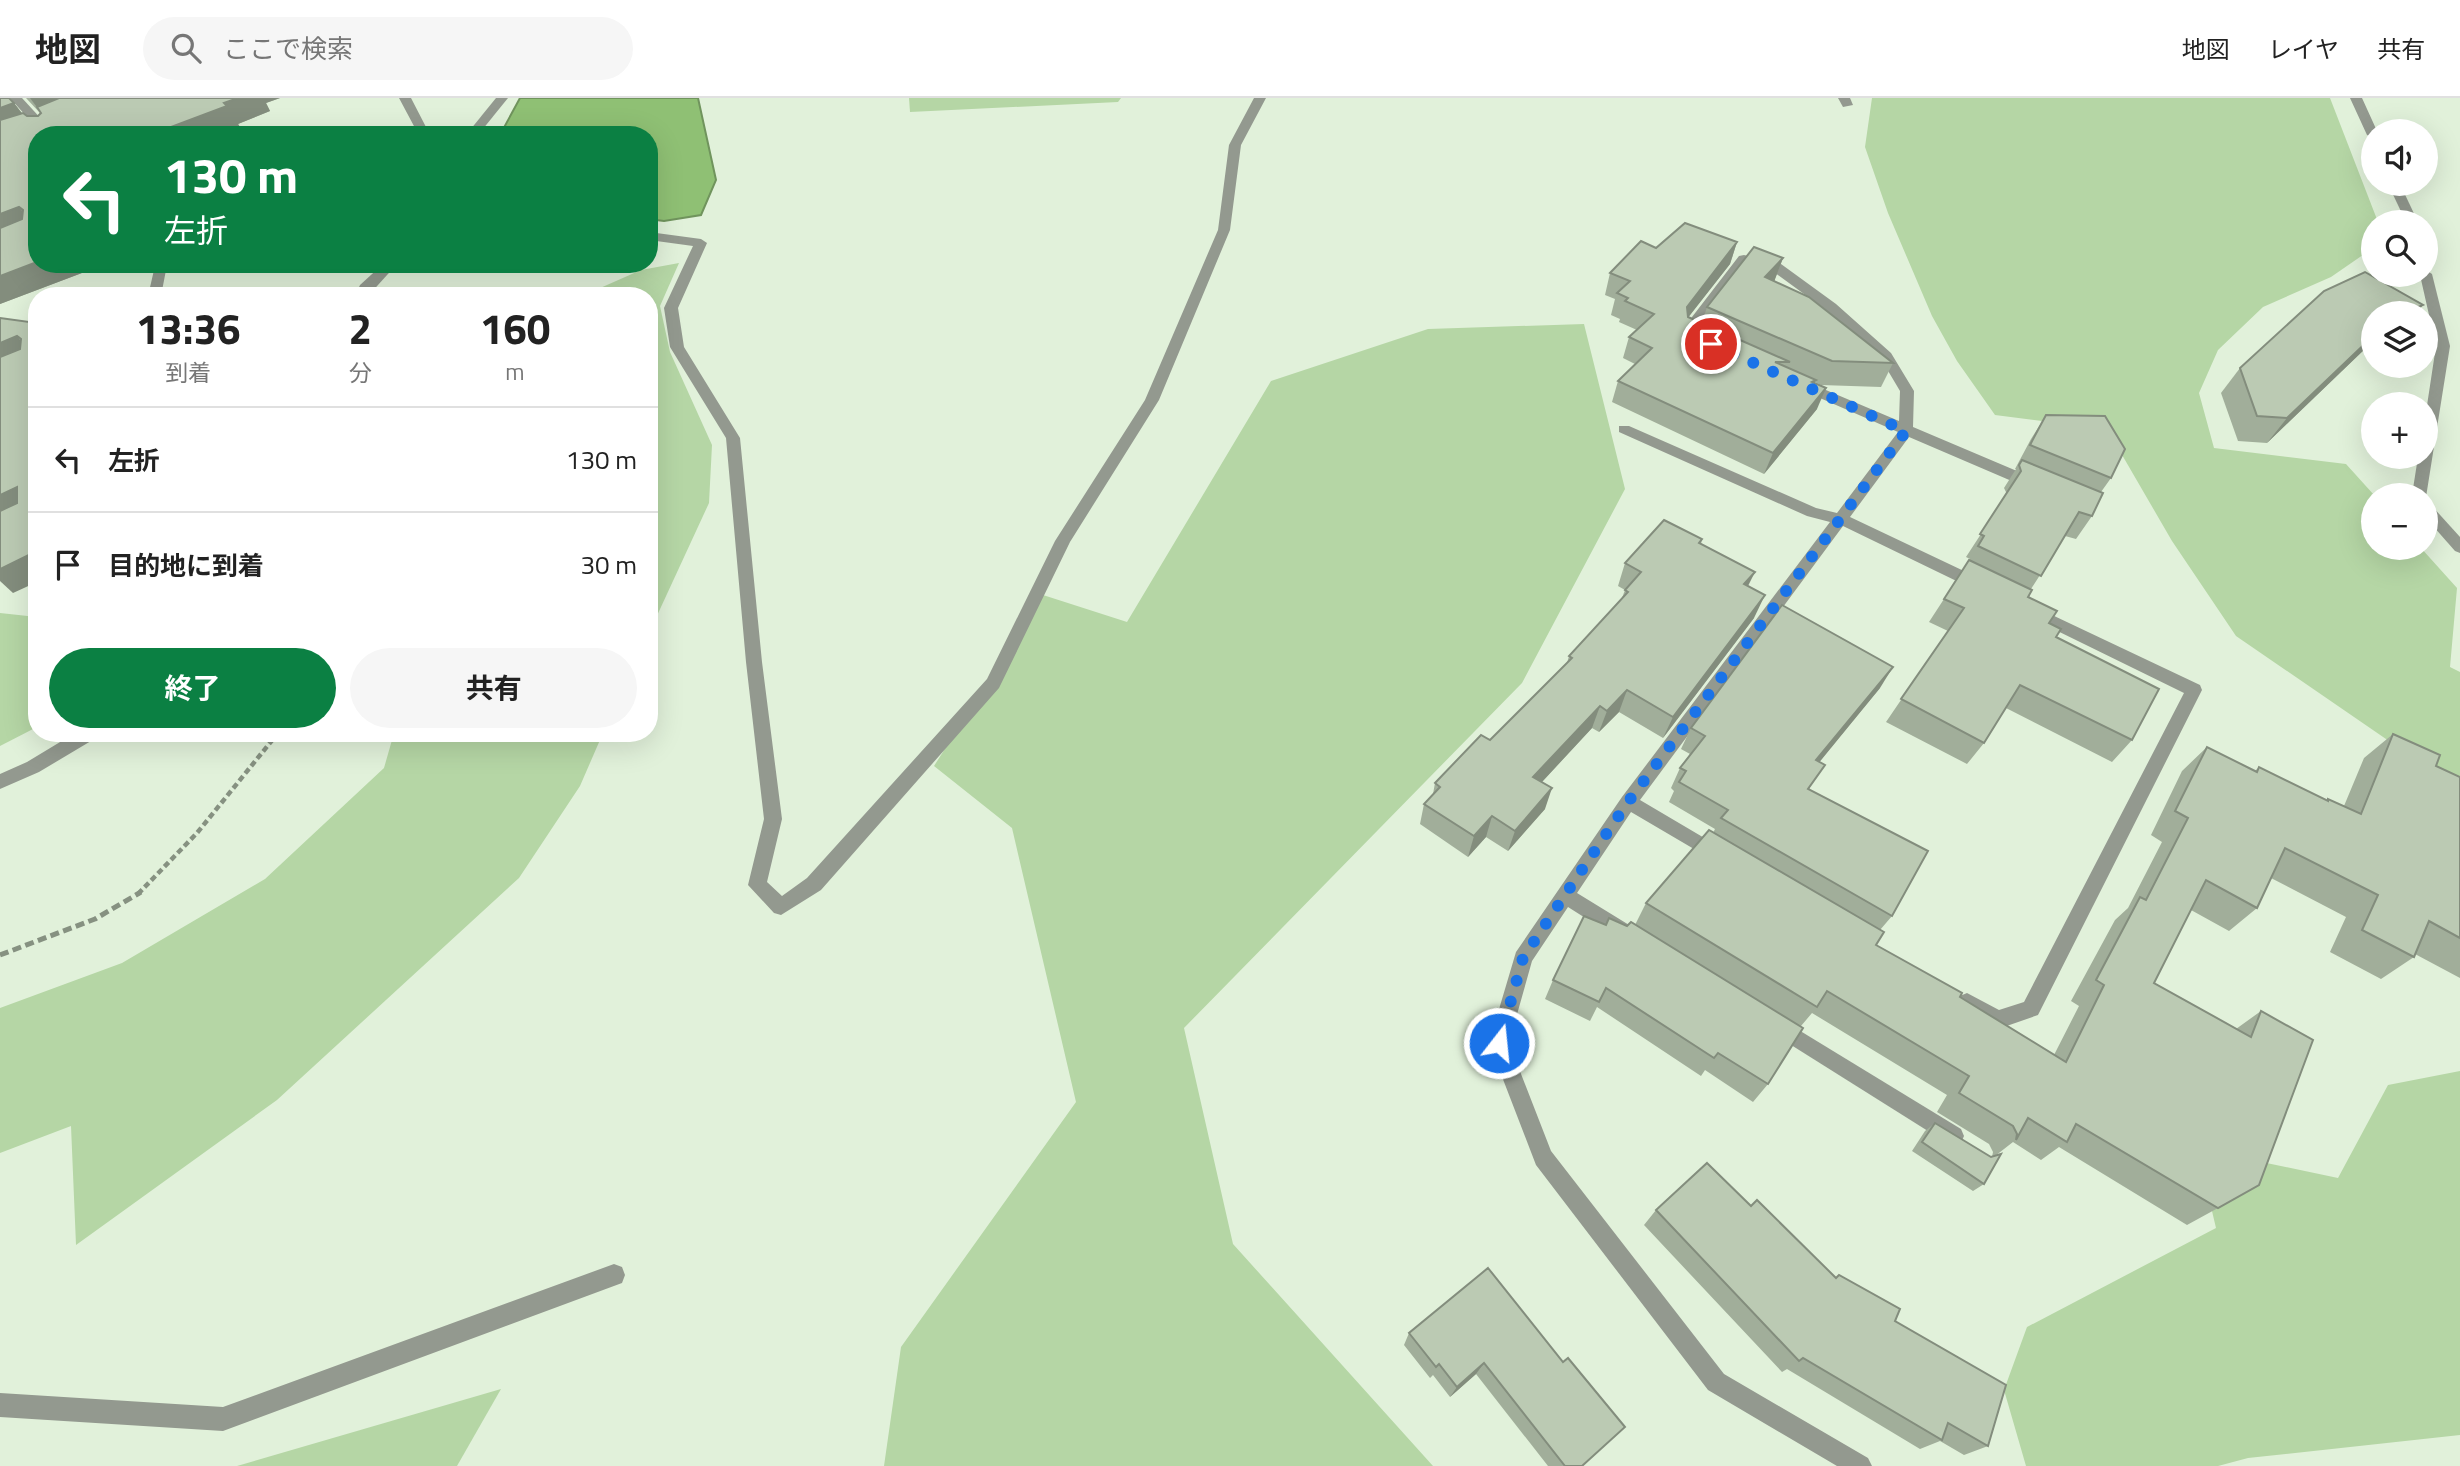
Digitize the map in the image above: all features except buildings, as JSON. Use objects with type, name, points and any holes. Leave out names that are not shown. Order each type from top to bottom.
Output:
[{"type":"street","points":[[16,98],[38,126]]},
{"type":"street","points":[[405,98],[419,126]]},
{"type":"street","points":[[479,126],[502,98]]},
{"type":"street","points":[[658,237],[701,243],[671,309],[677,347],[733,438],[754,662],[773,819],[757,885],[781,906],[814,884],[993,683],[1063,541],[1152,400],[1224,230],[1235,145],[1260,98]]},
{"type":"street","points":[[2356,98],[2366,119]]},
{"type":"street","points":[[47,126],[54,121]]},
{"type":"street","points":[[1711,344],[1687,333],[1744,259],[1776,267],[1831,307],[1886,356],[1907,391],[1906,431],[1628,802],[1523,958],[1499,1043],[1542,1158],[1716,1382],[1860,1466]]},
{"type":"street","points":[[366,287],[381,273]]},
{"type":"street","points":[[2429,287],[2443,346],[2435,392]]},
{"type":"street","points":[[1784,377],[2047,490]]},
{"type":"street","points":[[1624,429],[1812,512],[1841,519],[2194,690],[2031,1009],[1998,1020],[1951,992]]},
{"type":"street","points":[[2438,522],[2460,547]]},
{"type":"street","points":[[0,782],[33,767],[75,742]]},
{"type":"street","points":[[1628,802],[1736,865]]},
{"type":"street","points":[[1565,895],[1648,947]]},
{"type":"street","points":[[1767,1020],[1969,1145]]},
{"type":"street","points":[[0,1405],[223,1419],[614,1275]]},
{"type":"path","points":[[0,955],[95,919],[141,892],[197,833],[271,742]]},
{"type":"shaded area","points":[[520,98],[698,98],[716,180],[701,215],[658,220],[658,126],[505,126]]},
{"type":"shaded area","points":[[909,98],[1121,98],[1118,102],[910,112]]},
{"type":"shaded area","points":[[1872,98],[2330,98],[2361,178],[2361,196],[2368,196],[2373,210],[2361,210],[2361,256],[2331,277],[2263,307],[2218,350],[2199,393],[2214,448],[2346,464],[2363,483],[2361,483],[2361,560],[2432,560],[2457,588],[2450,667],[2460,672],[2460,797],[2418,761],[2236,636],[2172,541],[2107,429],[1995,415],[1957,361],[1932,316],[1888,213],[1865,147]]},
{"type":"shaded area","points":[[679,263],[660,306],[670,352],[712,445],[709,503],[658,614],[658,287],[602,287],[634,273],[658,273],[658,267]]},
{"type":"shaded area","points":[[1584,324],[1625,489],[1522,683],[1184,1028],[1233,1244],[1433,1466],[884,1466],[901,1347],[1076,1102],[1012,828],[934,766],[1043,595],[1127,622],[1271,381],[1428,329]]},
{"type":"shaded area","points":[[0,613],[28,616],[28,732],[0,746]]},
{"type":"shaded area","points":[[391,742],[599,742],[580,786],[519,878],[277,1100],[76,1245],[71,1126],[0,1153],[0,1008],[122,963],[265,879],[384,768]]},
{"type":"shaded area","points":[[2460,1071],[2460,1435],[2248,1458],[2218,1466],[2026,1466],[2004,1390],[2027,1327],[2216,1228],[2199,1156],[2257,1161],[2338,1178],[2388,1085]]},
{"type":"shaded area","points":[[501,1389],[457,1466],[237,1466]]},
{"type":"route","points":[[1499,1043],[1523,958],[1628,802],[1906,431],[1711,344]]}]
